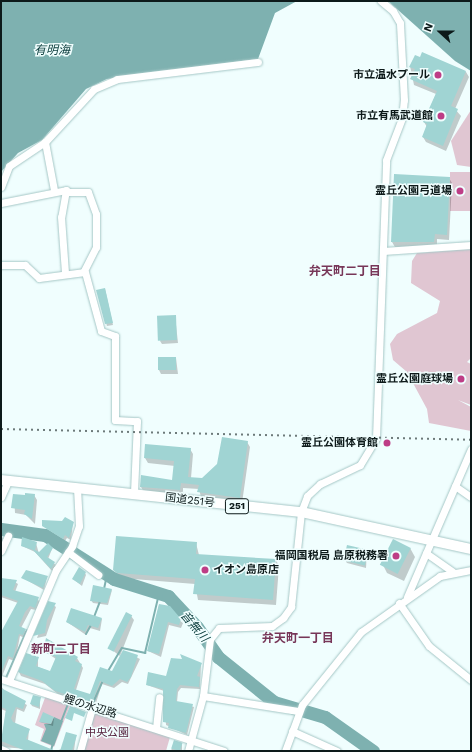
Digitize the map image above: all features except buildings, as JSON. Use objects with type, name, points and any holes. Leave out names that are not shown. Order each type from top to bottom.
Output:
[{"type":"highway","name":"国道251号","points":[[5,480],[301,512],[471,549]]},
{"type":"street","points":[[188,751],[203,696],[210,640],[220,628],[272,626],[291,607],[301,512],[307,496],[320,484],[360,465],[376,438],[386,160],[402,118],[404,59],[400,24],[393,11],[381,1]]},
{"type":"street","points":[[1,187],[9,166],[45,142],[85,94],[112,81],[258,62]]},
{"type":"street","points":[[45,142],[54,190]]},
{"type":"street","points":[[1,199],[1,203],[63,188],[66,192],[88,192],[96,214],[96,247],[84,271],[100,331],[115,336],[115,420],[137,421],[134,494]]},
{"type":"street","points":[[65,273],[61,217],[66,192]]},
{"type":"street","points":[[383,251],[471,245]]},
{"type":"street","points":[[1,265],[25,265],[39,278],[84,271]]},
{"type":"street","points":[[406,597],[471,449]]},
{"type":"street","points":[[1,497],[5,480]]},
{"type":"street","points":[[455,486],[471,497]]},
{"type":"street","points":[[9,681],[24,640],[69,550],[79,526],[77,488]]},
{"type":"street","points":[[1,551],[8,536]]},
{"type":"street","points":[[69,550],[98,575]]},
{"type":"street","points":[[426,553],[452,571]]},
{"type":"street","points":[[285,751],[300,709],[360,632],[406,597],[452,571],[471,570]]},
{"type":"street","points":[[399,603],[429,646],[471,680]]},
{"type":"street","name":"鯉の水辺路","points":[[1,679],[224,751]]},
{"type":"street","points":[[203,696],[300,709]]},
{"type":"street","points":[[156,728],[159,697]]},
{"type":"street","points":[[80,751],[92,708]]},
{"type":"street","points":[[292,731],[337,751]]},
{"type":"street","points":[[1,749],[6,751]]},
{"type":"green space","points":[[471,110],[471,167],[457,165],[451,141]]},
{"type":"green space","name":"霊丘公園弓道場","points":[[450,172],[471,172],[471,211],[450,211]]},
{"type":"green space","points":[[471,249],[471,358],[467,362],[471,364],[471,405],[458,400],[471,407],[471,431],[429,423],[427,409],[407,372],[393,360],[390,344],[397,334],[437,313],[440,301],[411,283],[412,261],[417,253]]},
{"type":"green space","points":[[46,695],[71,703],[54,747],[40,741],[44,729],[35,725]]},
{"type":"green space","name":"中央公園","points":[[94,712],[170,737],[166,751],[83,751]]},
{"type":"water","name":"有明海","points":[[1,1],[297,1],[275,13],[258,59],[107,79],[86,89],[42,140],[18,153],[1,172]]},
{"type":"water","points":[[388,1],[471,1],[471,71],[455,61]]},
{"type":"water","points":[[54,717],[63,721],[54,746],[41,741],[46,729],[44,724],[51,724]]},
{"type":"waterway","name":"音無川","points":[[1,529],[45,535],[114,579],[168,596],[197,627],[218,657],[274,702],[325,717],[373,751]]},
{"type":"waterway","points":[[104,589],[107,575]]},
{"type":"waterway","points":[[108,671],[122,648],[145,653],[159,594]]},
{"type":"waterway","points":[[94,617],[100,601]]},
{"type":"waterway","points":[[86,634],[91,625]]},
{"type":"waterway","points":[[6,678],[27,630]]},
{"type":"waterway","points":[[92,705],[103,680]]},
{"type":"waterway","points":[[61,722],[68,704]]},
{"type":"waterway","points":[[51,751],[53,742]]},
{"type":"railway","points":[[1,429],[471,440]]},
{"type":"place","name":"市立温水プール","points":[[438,75]]},
{"type":"place","name":"市立有馬武道館","points":[[441,116]]},
{"type":"place","name":"霊丘公園弓道場","points":[[460,191]]},
{"type":"place","name":"霊丘公園庭球場","points":[[461,379]]},
{"type":"place","name":"霊丘公園体育館","points":[[387,443]]},
{"type":"place","name":"福岡国税局 島原税務署","points":[[396,556]]},
{"type":"place","name":"イオン島原店","points":[[205,570]]},
{"type":"district","name":"弁天町二丁目","points":[[345,272]]},
{"type":"district","name":"弁天町一丁目","points":[[298,639]]},
{"type":"district","name":"新町二丁目","points":[[61,650]]}]
